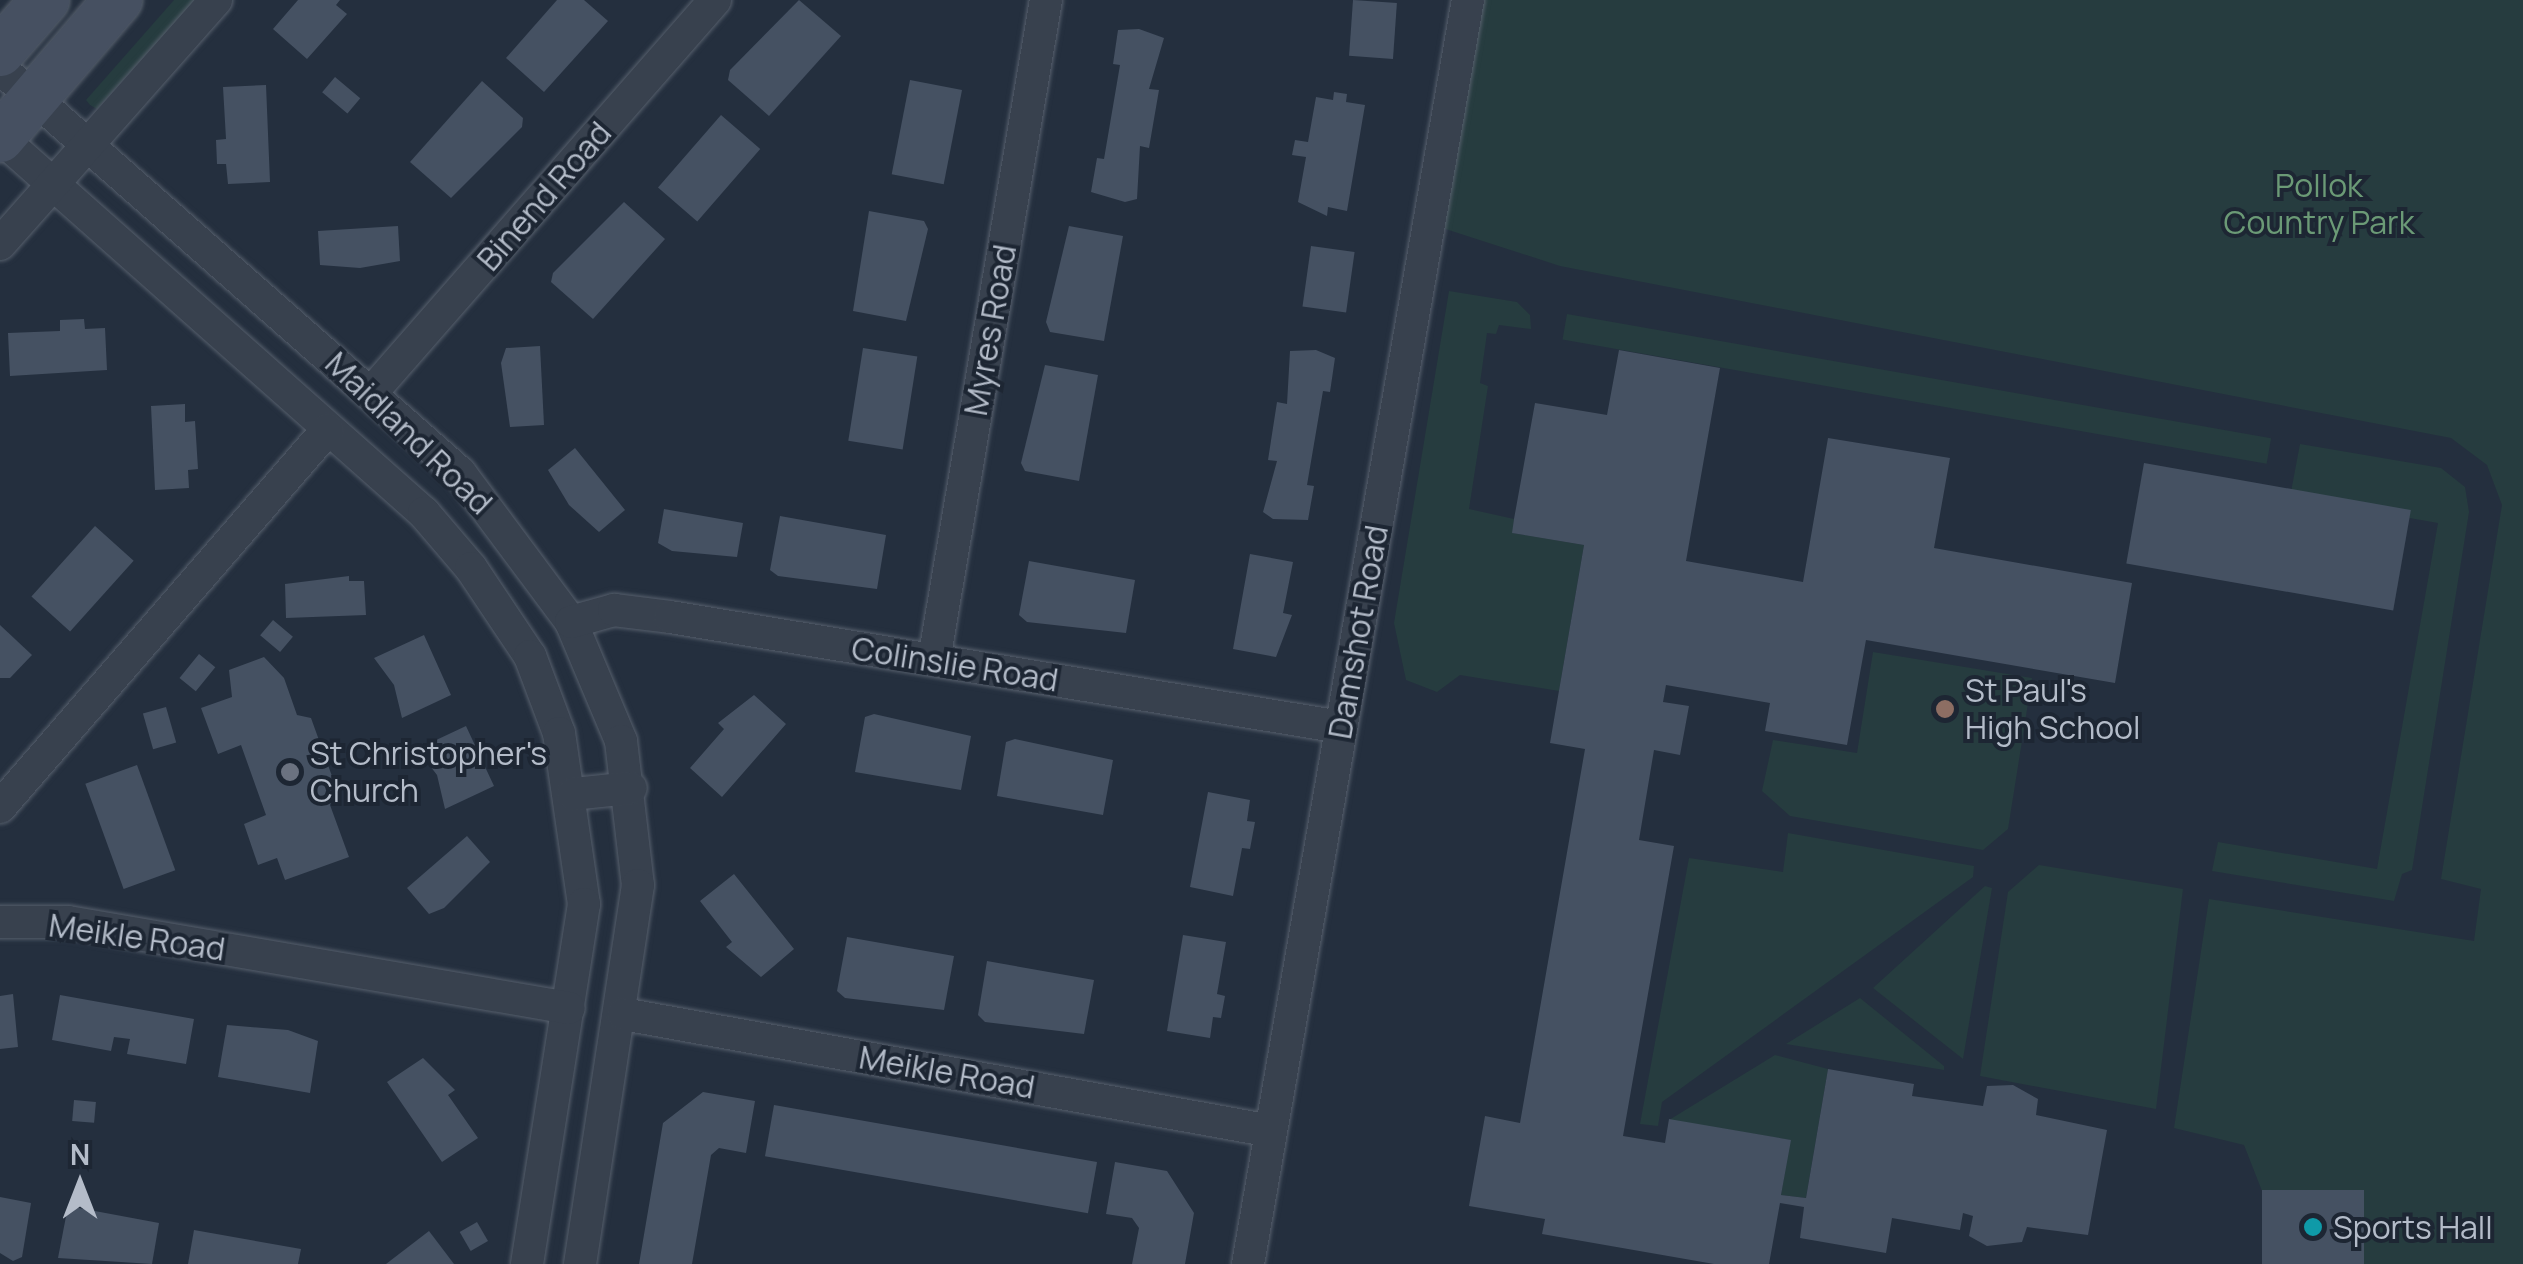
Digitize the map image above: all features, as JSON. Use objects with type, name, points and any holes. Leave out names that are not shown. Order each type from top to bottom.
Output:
[{"type":"street","points":[[0,52],[45,0]]},
{"type":"street","points":[[0,137],[17,83],[118,0]]},
{"type":"street","points":[[0,244],[216,0]]},
{"type":"street","name":"Binend Road","points":[[372,392],[716,0]]},
{"type":"street","name":"Myres Road","points":[[934,660],[1046,0]]},
{"type":"street","name":"Damshot Road","points":[[1248,1264],[1468,0]]},
{"type":"street","name":"Maidland Road","points":[[17,83],[372,392],[494,513],[570,622],[611,714],[631,788],[638,885],[623,1014],[580,1264]]},
{"type":"street","name":"Maidland Road","points":[[0,137],[424,513],[507,616],[547,698],[572,794],[584,904],[528,1264]]},
{"type":"street","points":[[0,807],[328,429]]},
{"type":"street","name":"Colinslie Road","points":[[570,622],[614,610],[1341,727]]},
{"type":"street","points":[[572,794],[631,788]]},
{"type":"street","name":"Meikle Road","points":[[0,922],[68,922],[570,1008]]},
{"type":"street","name":"Meikle Road","points":[[623,1014],[1271,1131]]},
{"type":"street","points":[[542,1182],[594,1190]]},
{"type":"green space","points":[[174,0],[195,0],[97,109],[90,105],[86,100]]},
{"type":"green space","name":"Pollok Country Park","points":[[1474,0],[2523,0],[2523,1264],[2364,1264],[2363,1190],[2262,1191],[2244,1145],[2174,1128],[2209,899],[2474,941],[2481,889],[2441,879],[2502,505],[2487,465],[2451,438],[1560,266],[1430,224]]},
{"type":"green space","points":[[1449,291],[1517,302],[1530,315],[1531,329],[1499,325],[1496,334],[1487,333],[1480,383],[1488,386],[1469,509],[1514,519],[1513,533],[1584,545],[1559,691],[1460,675],[1437,692],[1406,680],[1394,623]]},
{"type":"green space","points":[[1567,314],[2271,438],[2267,464],[1562,340]]},
{"type":"green space","points":[[2300,444],[2441,468],[2465,487],[2469,512],[2412,870],[2402,874],[2394,901],[2212,871],[2218,842],[2377,869],[2438,523],[2290,497]]},
{"type":"green space","points":[[1873,652],[2032,678],[2008,829],[1983,850],[1790,816],[1762,791],[1773,740],[1857,753]]},
{"type":"green space","points":[[1788,833],[1974,866],[1973,877],[1662,1102],[1658,1126],[1640,1124],[1689,858],[1783,872]]},
{"type":"green space","points":[[2039,865],[2183,889],[2156,1109],[1980,1076],[2008,892]]},
{"type":"green space","points":[[1985,886],[1992,888],[1963,1059],[1873,988]]},
{"type":"green space","points":[[1860,998],[1944,1066],[1944,1070],[1786,1044]]},
{"type":"green space","points":[[1775,1055],[1828,1069],[1806,1198],[1781,1195],[1790,1140],[1669,1120]]},
{"type":"building","points":[[298,0],[340,0],[336,5],[347,14],[307,59],[273,29]]},
{"type":"building","points":[[557,0],[584,0],[608,21],[544,92],[506,58]]},
{"type":"building","points":[[799,0],[841,36],[769,116],[728,80],[730,70]]},
{"type":"building","points":[[1353,0],[1397,3],[1393,59],[1349,56]]},
{"type":"building","points":[[1139,29],[1164,38],[1149,89],[1159,90],[1149,148],[1140,146],[1137,199],[1125,202],[1091,192],[1097,158],[1104,159],[1120,65],[1113,64],[1118,30]]},
{"type":"building","points":[[335,77],[360,98],[347,114],[322,92]]},
{"type":"building","points":[[910,80],[962,90],[944,184],[892,174]]},
{"type":"building","points":[[482,81],[523,118],[522,127],[451,198],[410,162]]},
{"type":"building","points":[[266,85],[270,182],[228,184],[226,164],[217,164],[216,140],[226,139],[223,87]]},
{"type":"building","points":[[1334,92],[1347,94],[1346,102],[1365,105],[1347,211],[1328,207],[1327,216],[1298,202],[1306,157],[1292,155],[1295,140],[1308,142],[1316,97],[1333,100]]},
{"type":"building","points":[[721,115],[760,149],[697,222],[658,187]]},
{"type":"building","points":[[624,202],[665,239],[593,319],[551,282],[553,273]]},
{"type":"building","points":[[869,211],[924,221],[928,229],[906,321],[853,311]]},
{"type":"building","points":[[398,226],[400,261],[360,268],[320,265],[318,231]]},
{"type":"building","points":[[1069,226],[1123,236],[1104,341],[1050,332],[1046,322]]},
{"type":"building","points":[[1311,246],[1355,252],[1346,313],[1303,306]]},
{"type":"building","points":[[84,319],[85,329],[105,328],[107,370],[10,376],[8,333],[60,331],[60,320]]},
{"type":"building","points":[[540,346],[544,425],[510,427],[501,363],[506,348]]},
{"type":"building","points":[[863,348],[917,357],[903,449],[848,441]]},
{"type":"building","points":[[1316,350],[1335,358],[1330,392],[1323,391],[1307,485],[1314,486],[1308,520],[1273,519],[1263,512],[1277,461],[1268,460],[1277,402],[1287,404],[1290,351]]},
{"type":"building","points":[[1619,350],[1720,368],[1686,561],[1803,582],[1828,438],[1950,458],[1934,548],[2132,583],[2115,683],[1866,640],[1847,745],[1765,731],[1770,703],[1666,685],[1663,702],[1689,706],[1680,755],[1654,750],[1639,840],[1674,846],[1623,1136],[1665,1143],[1669,1119],[1791,1140],[1781,1195],[1806,1198],[1828,1069],[1914,1084],[1912,1096],[1983,1106],[1987,1086],[2013,1085],[2038,1099],[2036,1115],[2107,1130],[2088,1235],[2027,1227],[2022,1242],[1987,1246],[1969,1236],[1973,1216],[1963,1213],[1960,1230],[1892,1218],[1886,1253],[1800,1238],[1804,1207],[1780,1203],[1769,1264],[1714,1264],[1542,1234],[1545,1219],[1469,1206],[1485,1116],[1520,1123],[1585,749],[1550,743],[1584,545],[1512,533],[1514,519],[1535,403],[1607,415]]},
{"type":"building","points":[[1045,365],[1098,375],[1079,481],[1025,471],[1021,463]]},
{"type":"building","points":[[185,404],[185,422],[195,421],[198,469],[188,470],[189,488],[155,490],[151,406]]},
{"type":"building","points":[[575,448],[625,510],[599,532],[569,505],[548,470]]},
{"type":"building","points":[[2144,463],[2411,510],[2393,611],[2126,563]]},
{"type":"building","points":[[664,509],[743,523],[737,557],[672,551],[658,543]]},
{"type":"building","points":[[780,516],[886,535],[877,589],[778,576],[770,570]]},
{"type":"building","points":[[95,526],[134,561],[70,631],[31,597]]},
{"type":"building","points":[[1250,554],[1293,562],[1283,613],[1292,615],[1276,657],[1233,649]]},
{"type":"building","points":[[1029,561],[1135,580],[1126,633],[1027,622],[1019,615]]},
{"type":"building","points":[[349,576],[349,581],[364,581],[366,615],[286,618],[285,584]]},
{"type":"building","points":[[273,620],[293,637],[280,652],[260,635]]},
{"type":"building","points":[[0,625],[32,655],[10,678],[0,678]]},
{"type":"building","points":[[424,635],[451,695],[402,718],[394,685],[374,658]]},
{"type":"building","points":[[199,654],[215,667],[196,691],[179,678]]},
{"type":"building","name":"St Christopher's Church","points":[[264,657],[284,678],[297,715],[311,718],[337,790],[330,805],[349,857],[285,880],[277,858],[258,865],[244,824],[266,815],[241,745],[218,754],[201,708],[232,697],[229,670]]},
{"type":"building","points":[[754,695],[786,724],[722,797],[690,768],[724,729],[718,723]]},
{"type":"building","points":[[166,707],[176,743],[153,749],[143,714]]},
{"type":"building","points":[[874,714],[971,736],[961,790],[855,772],[865,717]]},
{"type":"building","points":[[466,726],[494,786],[445,809],[437,775],[417,749]]},
{"type":"building","points":[[1015,739],[1113,760],[1103,815],[997,796],[1006,742]]},
{"type":"building","points":[[137,765],[175,870],[124,889],[85,784]]},
{"type":"building","points":[[1208,792],[1250,800],[1247,821],[1255,822],[1250,849],[1242,848],[1233,896],[1190,887]]},
{"type":"building","points":[[467,836],[490,862],[444,908],[429,914],[407,888]]},
{"type":"building","points":[[734,874],[794,949],[761,977],[726,947],[732,942],[700,901]]},
{"type":"building","points":[[1183,935],[1226,942],[1217,994],[1225,996],[1221,1018],[1213,1017],[1210,1038],[1167,1031]]},
{"type":"building","points":[[847,937],[954,956],[944,1010],[845,998],[837,991]]},
{"type":"building","points":[[987,961],[1094,980],[1084,1034],[985,1022],[978,1015]]},
{"type":"building","points":[[13,994],[18,1047],[0,1049],[0,996]]},
{"type":"building","points":[[60,995],[194,1019],[186,1064],[127,1054],[130,1039],[114,1037],[111,1051],[52,1040]]},
{"type":"building","points":[[227,1025],[288,1030],[318,1041],[310,1093],[218,1077]]},
{"type":"building","points":[[423,1058],[455,1090],[448,1095],[478,1138],[442,1162],[387,1082]]},
{"type":"building","points":[[703,1092],[755,1101],[746,1153],[719,1148],[711,1155],[692,1264],[639,1264],[663,1123]]},
{"type":"building","points":[[74,1100],[96,1102],[94,1123],[72,1121]]},
{"type":"building","points":[[774,1105],[1097,1162],[1088,1213],[765,1156]]},
{"type":"building","points":[[1115,1162],[1167,1171],[1194,1213],[1185,1264],[1132,1264],[1139,1228],[1132,1218],[1106,1214]]},
{"type":"building","name":"Sports Hall","points":[[2262,1190],[2364,1190],[2364,1264],[2262,1264]]},
{"type":"building","points":[[0,1197],[31,1203],[22,1257],[13,1261],[0,1253]]},
{"type":"building","points":[[68,1206],[159,1223],[152,1264],[58,1258]]},
{"type":"building","points":[[477,1222],[488,1241],[471,1251],[460,1232]]},
{"type":"building","points":[[194,1230],[301,1249],[298,1264],[188,1264]]},
{"type":"building","points":[[429,1231],[454,1264],[386,1264]]},
{"type":"place","name":"St Paul's High School","points":[[1945,709]]},
{"type":"place","name":"St Christopher's Church","points":[[290,772]]},
{"type":"place","name":"Sports Hall","points":[[2313,1227]]}]
